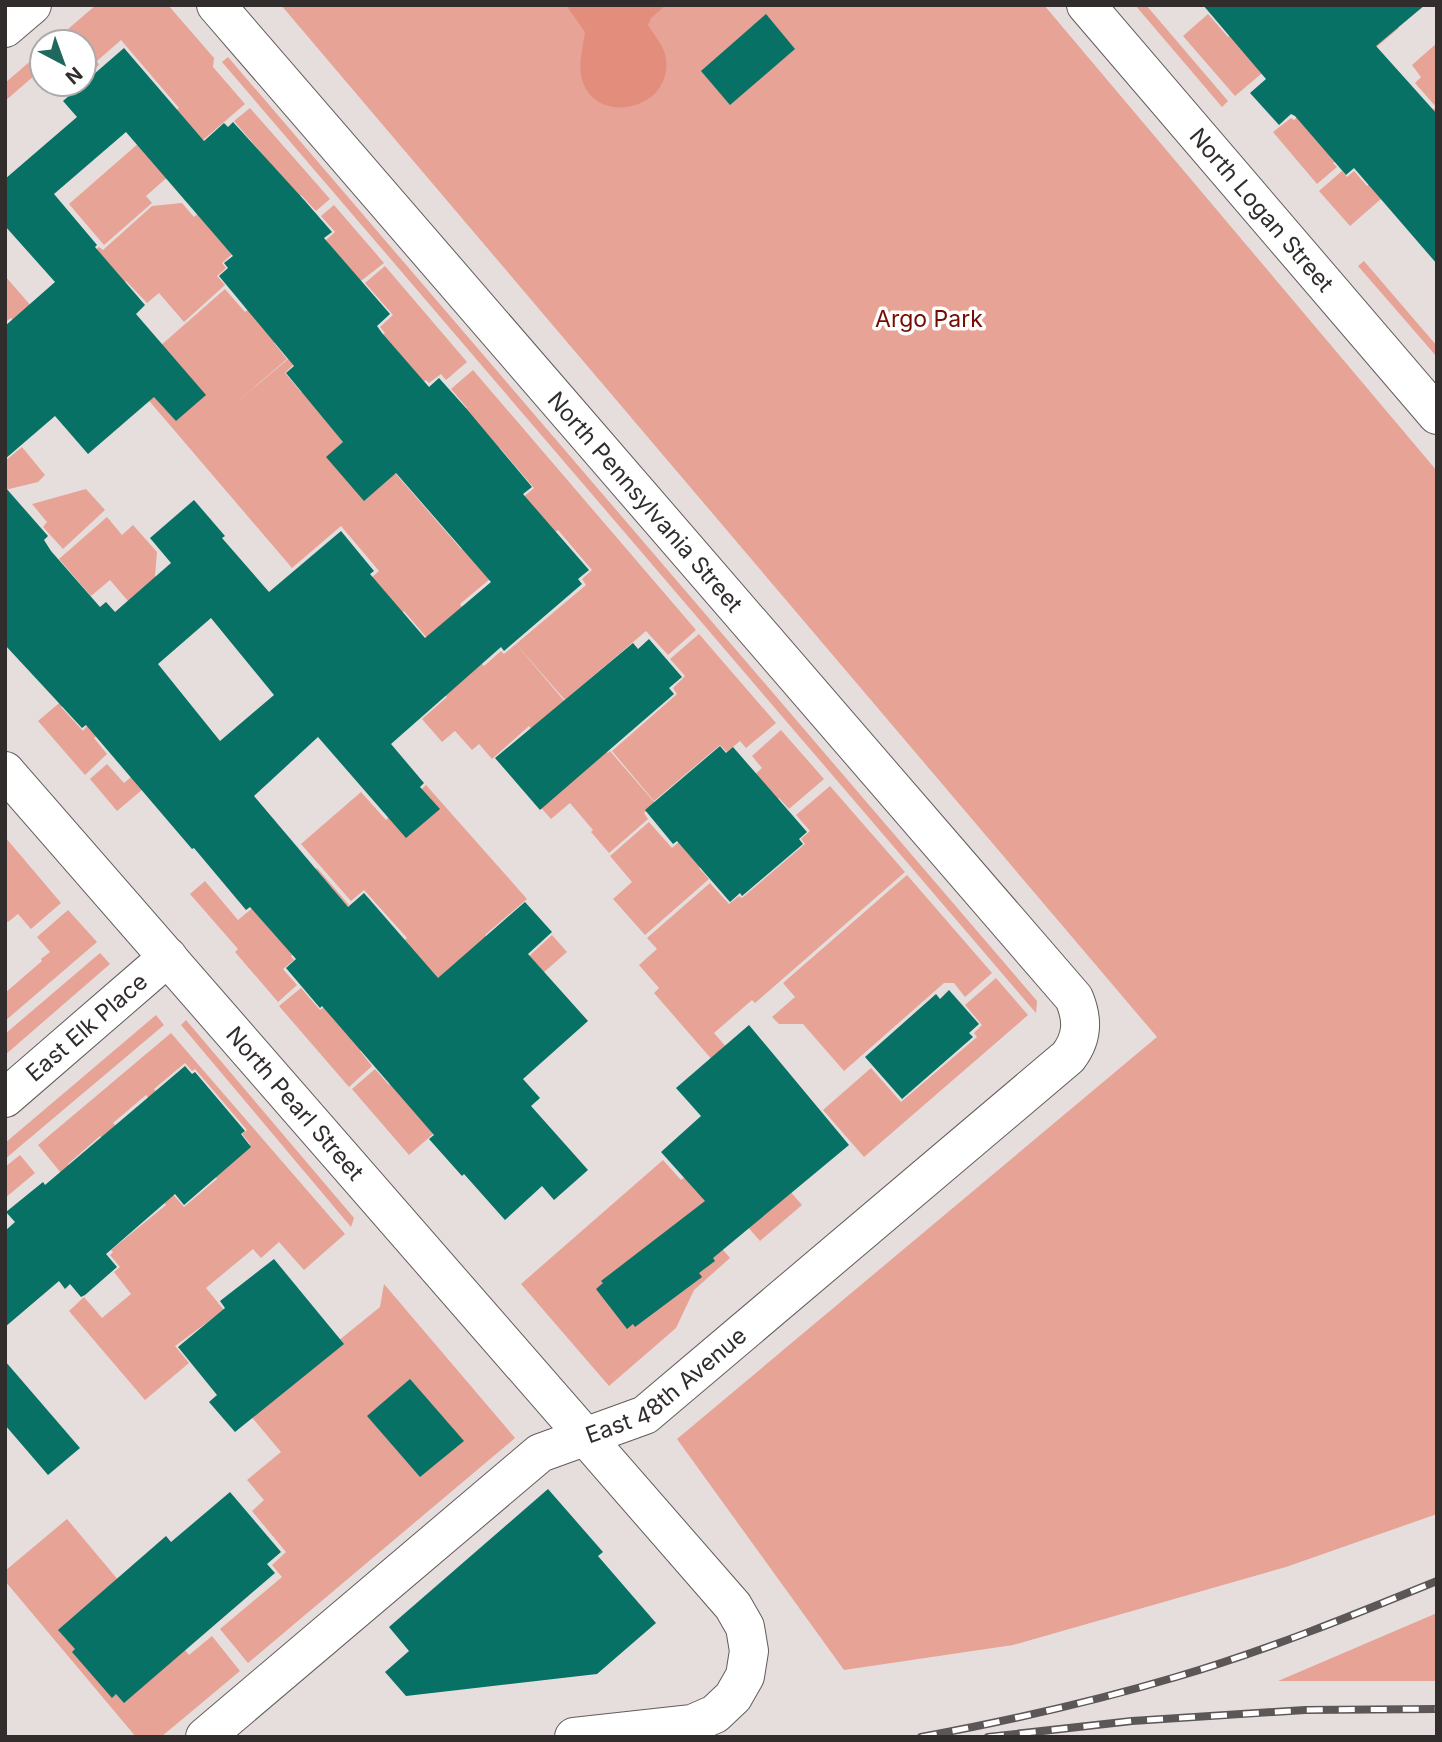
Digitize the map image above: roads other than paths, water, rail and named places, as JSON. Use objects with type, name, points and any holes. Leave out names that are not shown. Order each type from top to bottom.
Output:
[{"type":"street","points":[[5,28],[32,5]]},
{"type":"street","name":"North Pennsylvania Street","points":[[216,5],[1074,998]]},
{"type":"street","name":"North Logan Street","points":[[1086,5],[1437,415]]},
{"type":"street","name":"North Pearl Street","points":[[5,771],[733,1606],[745,1627],[749,1651],[745,1676],[733,1697],[715,1714],[692,1724],[574,1737]]},
{"type":"street","name":"East Elk Place","points":[[5,1098],[168,957]]},
{"type":"street","name":"East 48th Avenue","points":[[205,1737],[540,1452],[645,1415],[1068,1057],[1077,1042],[1081,1026],[1080,1013],[1074,998]]},
{"type":"railway","points":[[921,1737],[1113,1695],[1176,1677],[1275,1644],[1437,1581]]},
{"type":"railway","points":[[988,1737],[1132,1721],[1305,1710],[1437,1709]]},
{"type":"park label","name":"Argo Park","points":[[929,319]]}]
